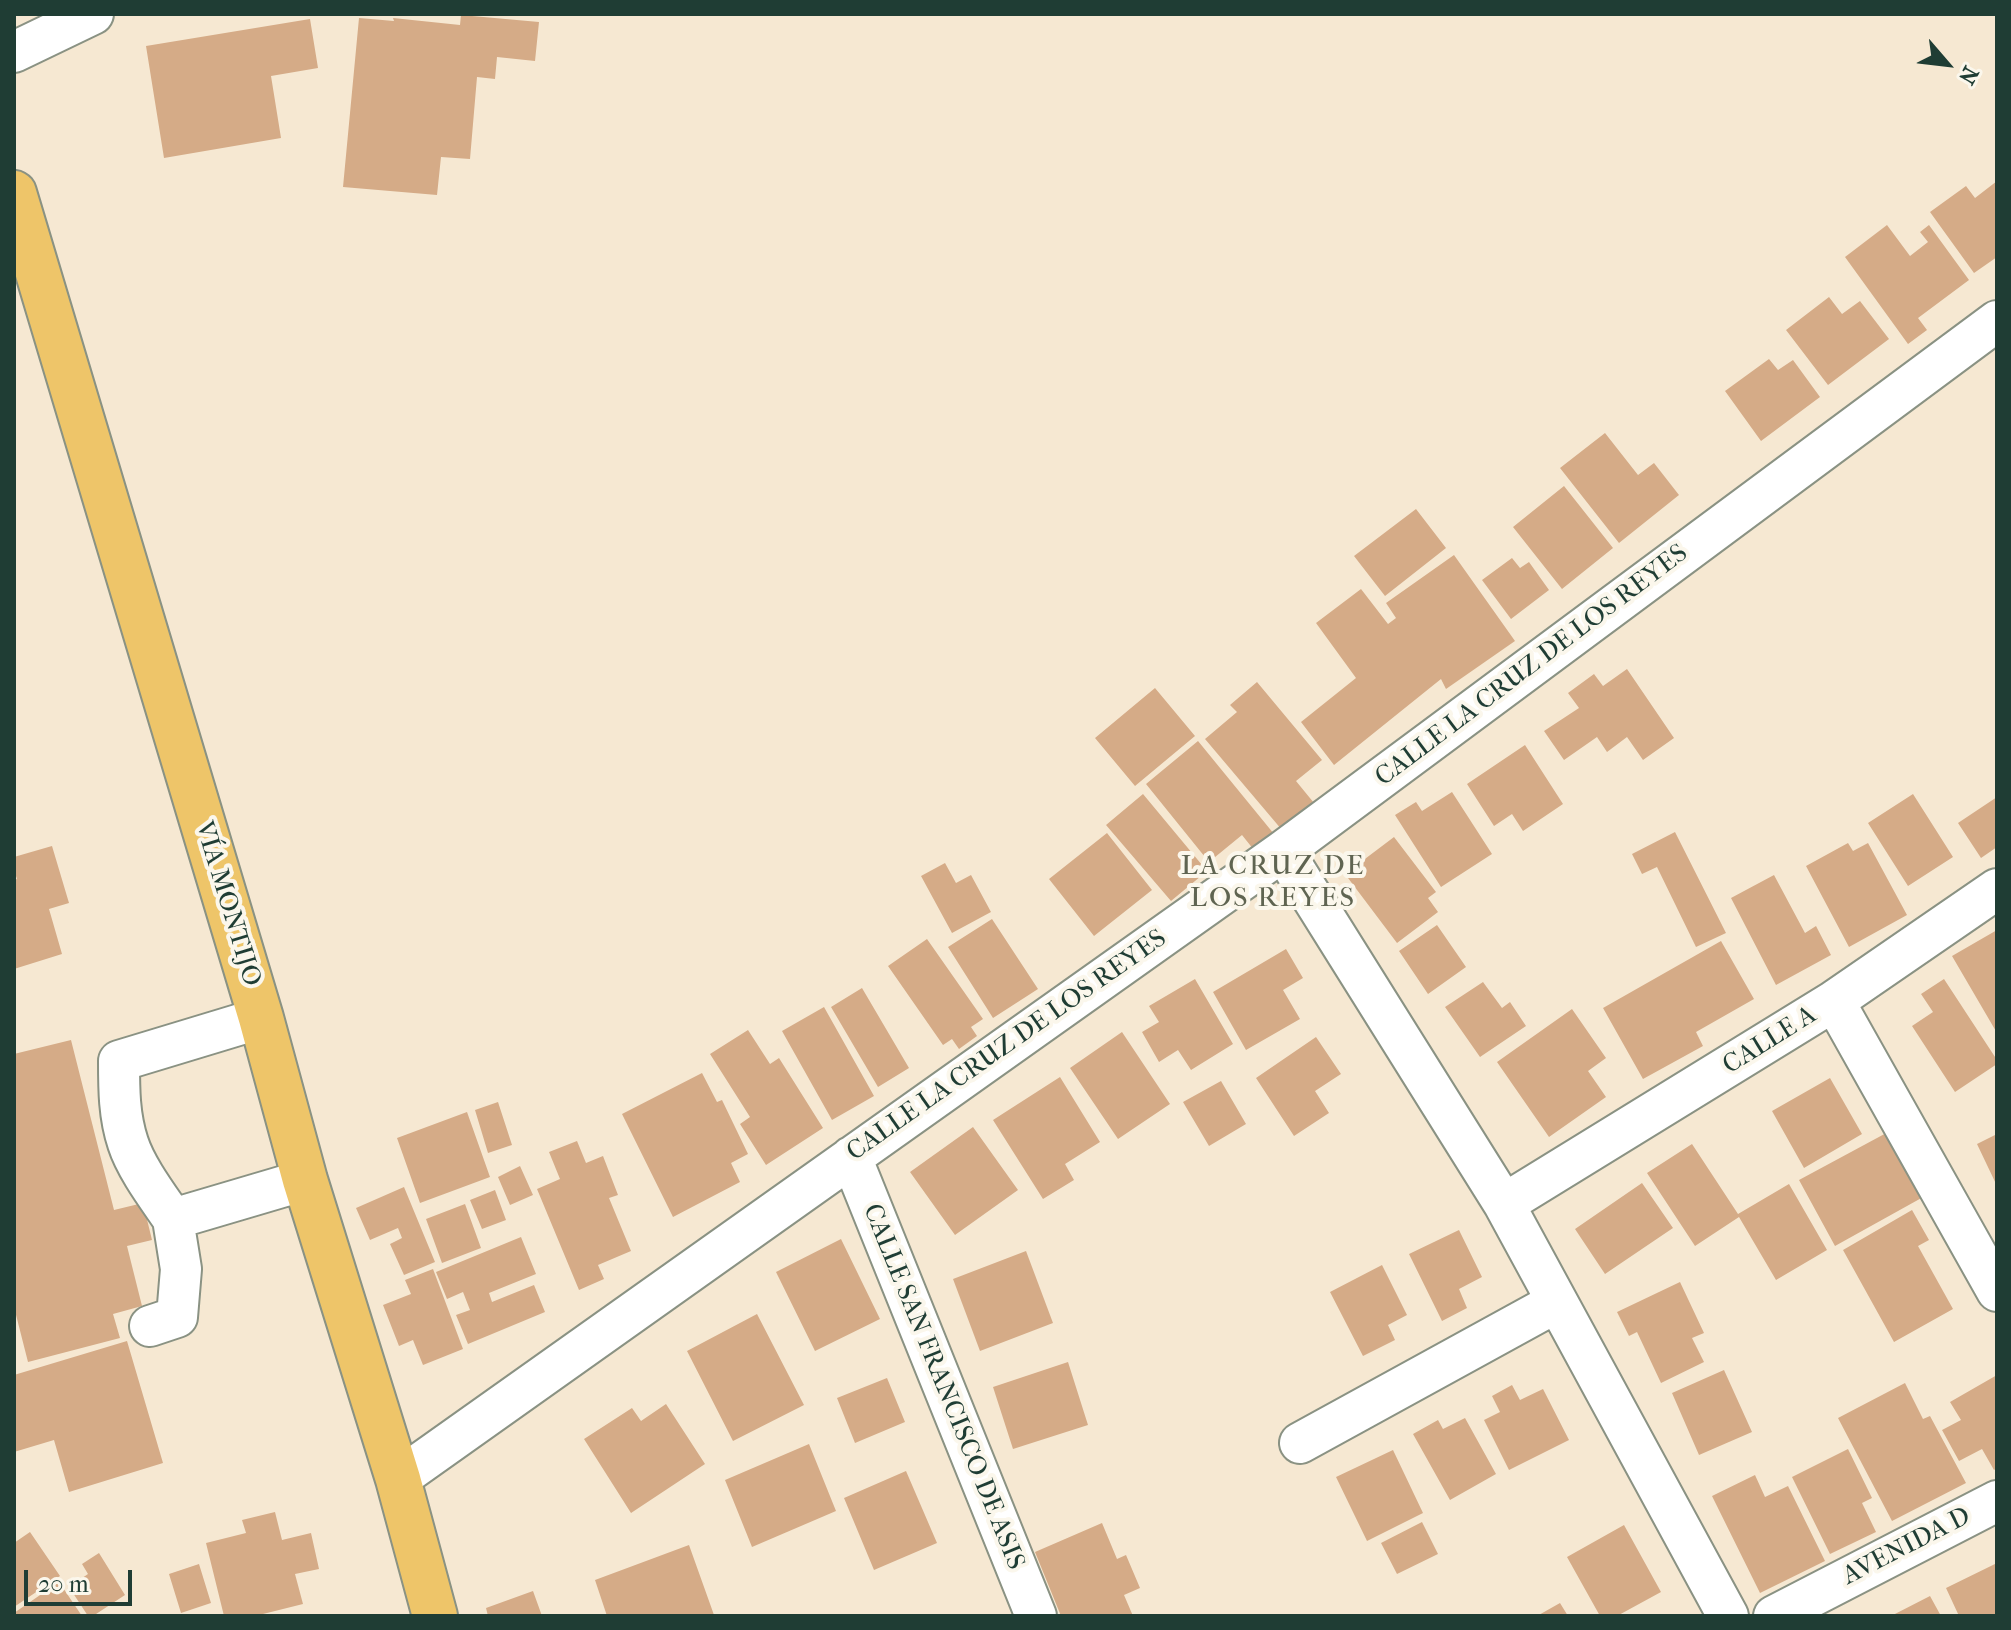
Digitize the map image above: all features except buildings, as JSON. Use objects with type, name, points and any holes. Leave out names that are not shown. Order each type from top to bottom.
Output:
[{"type":"main road","name":"VÍA MONTIJO","points":[[14,193],[261,1018],[305,1180],[398,1479],[435,1616]]},
{"type":"street","points":[[14,52],[93,14]]},
{"type":"street","name":"CALLE LA CRUZ DE LOS REYES","points":[[398,1479],[1283,851],[1997,321]]},
{"type":"street","points":[[1283,851],[1504,1204],[1728,1616]]},
{"type":"street","points":[[1834,1001],[1997,889]]},
{"type":"street","name":"CALLE A","points":[[1504,1204],[1834,1001],[1997,1291]]},
{"type":"street","points":[[150,1326],[177,1317],[181,1269],[173,1219],[149,1185],[128,1144],[119,1100],[119,1061],[261,1018]]},
{"type":"street","name":"CALLE SAN FRANCISCO DE ASIS","points":[[851,1157],[1036,1616]]},
{"type":"street","points":[[173,1219],[305,1180]]},
{"type":"street","points":[[1300,1443],[1557,1302]]},
{"type":"street","name":"AVENIDA D","points":[[1774,1616],[1997,1501]]},
{"type":"district","name":"LA CRUZ DE LOS REYES","points":[[1273,883]]}]
